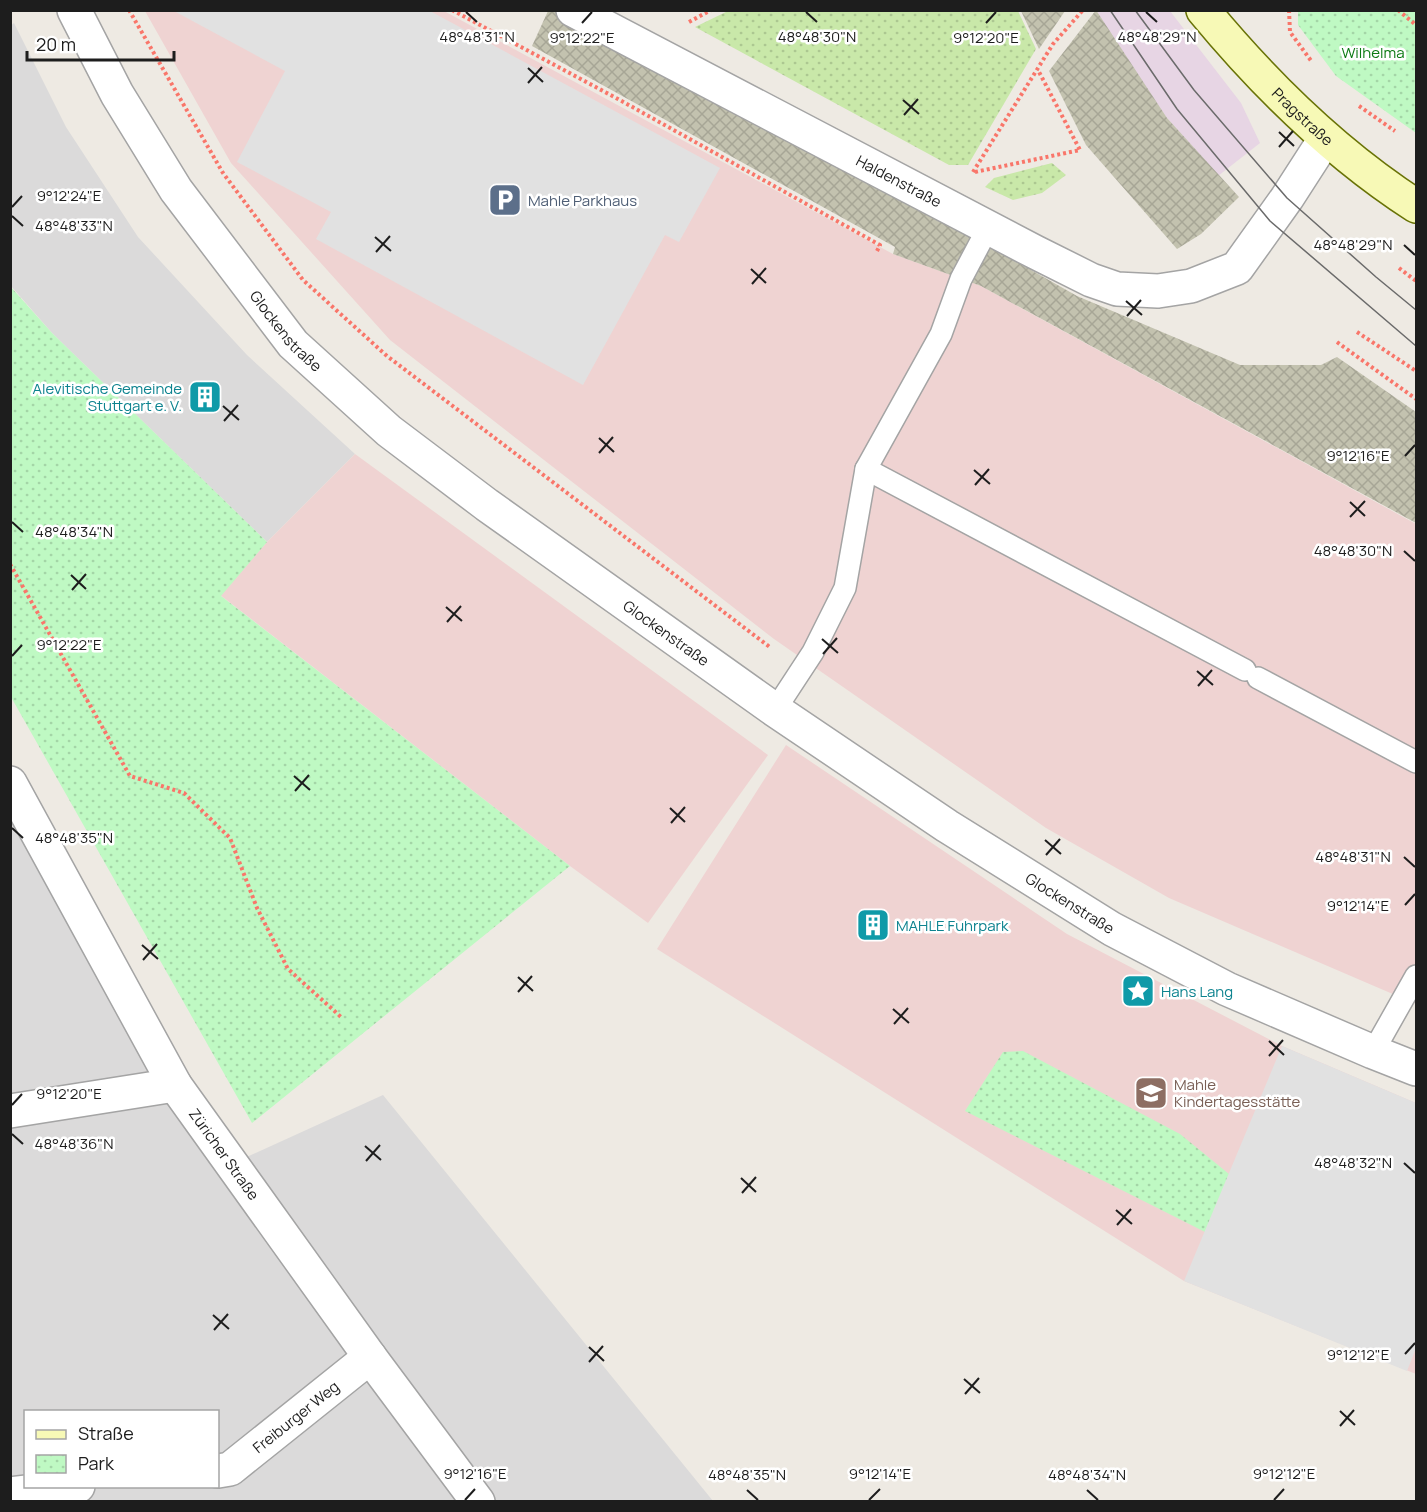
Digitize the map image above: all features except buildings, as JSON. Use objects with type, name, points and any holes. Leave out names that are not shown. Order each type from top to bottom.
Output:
[{"type":"main road","name":"Pragstraße","points":[[1203,10],[1238,53],[1325,139],[1416,206]]},
{"type":"street","name":"Glockenstraße","points":[[74,10],[117,94],[176,190],[293,344],[389,431],[487,505],[775,710],[947,826],[1112,929],[1227,989],[1416,1070]]},
{"type":"street","name":"Haldenstraße","points":[[573,10],[988,228],[1091,280],[1117,289],[1158,291],[1191,286],[1237,268],[1287,198],[1325,139]]},
{"type":"street","name":"Züricher Straße","points":[[10,783],[175,1085],[370,1357],[478,1502]]},
{"type":"street","points":[[10,1112],[175,1085]]},
{"type":"street","name":"Freiburger Weg","points":[[219,1471],[230,1469],[370,1357]]},
{"type":"street","points":[[10,1494],[61,1488]]},
{"type":"lane","points":[[775,710],[813,652],[845,588],[866,469],[940,334],[961,279],[988,228]]},
{"type":"lane","points":[[866,469],[1416,762]]},
{"type":"lane","points":[[1373,1052],[1416,976]]},
{"type":"path","points":[[129,10],[223,173],[303,280],[387,356],[801,671]]},
{"type":"path","points":[[452,10],[618,99],[880,245],[876,253]]},
{"type":"path","points":[[688,22],[711,10]]},
{"type":"path","points":[[1038,70],[1080,150],[972,173],[1053,44],[1083,10]]},
{"type":"path","points":[[1288,10],[1290,32],[1315,67]]},
{"type":"path","points":[[1398,10],[1416,24]]},
{"type":"path","points":[[1356,104],[1395,131]]},
{"type":"path","points":[[1399,268],[1416,281]]},
{"type":"path","points":[[1357,333],[1416,371]]},
{"type":"path","points":[[1337,342],[1416,399]]},
{"type":"path","points":[[10,564],[130,776],[184,793],[230,838],[257,908],[288,969],[341,1017]]},
{"type":"shaded area","points":[[1096,10],[1167,118],[1239,197],[1201,234],[1177,249],[1086,145],[1049,71]]},
{"type":"shaded area","points":[[145,11],[444,11],[893,254],[981,286],[1416,524],[1416,1004],[1169,898],[1046,828],[774,639],[390,340],[231,163]]},
{"type":"shaded area","name":"Mahle Parkhaus","points":[[174,11],[430,11],[720,168],[679,242],[665,235],[583,385],[316,239],[331,212],[237,162],[285,71]]},
{"type":"shaded area","points":[[548,11],[556,11],[889,190],[1077,296],[1240,365],[1321,365],[1337,357],[1416,412],[1416,523],[981,286],[893,254],[895,247],[532,46]]},
{"type":"shaded area","points":[[1021,11],[1065,11],[1039,49]]},
{"type":"shaded area","points":[[1097,11],[1170,11],[1241,103],[1260,143],[1218,176],[1167,118]]},
{"type":"shaded area","points":[[14,23],[66,127],[138,237],[247,355],[355,454],[267,542],[52,333],[11,286],[10,26]]},
{"type":"shaded area","points":[[355,454],[768,755],[648,923],[570,866],[220,595],[267,542]]},
{"type":"shaded area","points":[[786,745],[1067,934],[1282,1046],[1416,1103],[1416,1374],[1184,1281],[657,949]]},
{"type":"shaded area","points":[[10,811],[218,1170],[383,1095],[713,1501],[11,1501]]},
{"type":"shaded area","points":[[1282,1046],[1416,1103],[1416,1348],[1407,1371],[1184,1281]]},
{"type":"green space","points":[[728,11],[1018,11],[1036,49],[968,165],[949,165],[695,27]]},
{"type":"green space","name":"Wilhelma","points":[[1298,11],[1416,11],[1416,133],[1336,76],[1298,25]]},
{"type":"green space","points":[[1052,163],[1066,175],[1042,193],[1013,200],[985,187],[994,178]]},
{"type":"green space","points":[[10,286],[52,333],[267,542],[221,596],[570,866],[252,1123],[11,697]]},
{"type":"green space","points":[[1023,1051],[1180,1134],[1229,1174],[1205,1232],[965,1111],[1003,1052]]},
{"type":"tram line","points":[[1110,10],[1177,109],[1270,221],[1416,346]]},
{"type":"tram line","points":[[1135,10],[1194,90],[1287,198],[1416,310]]},
{"type":"place","name":"Mahle Parkhaus","points":[[505,200]]},
{"type":"place","name":"Alevitische Gemeinde Stuttgart e. V.","points":[[205,397]]},
{"type":"place","name":"MAHLE Fuhrpark","points":[[873,925]]},
{"type":"place","name":"Hans Lang","points":[[1138,991]]},
{"type":"place","name":"Mahle Kindertagesstätte","points":[[1151,1093]]}]
